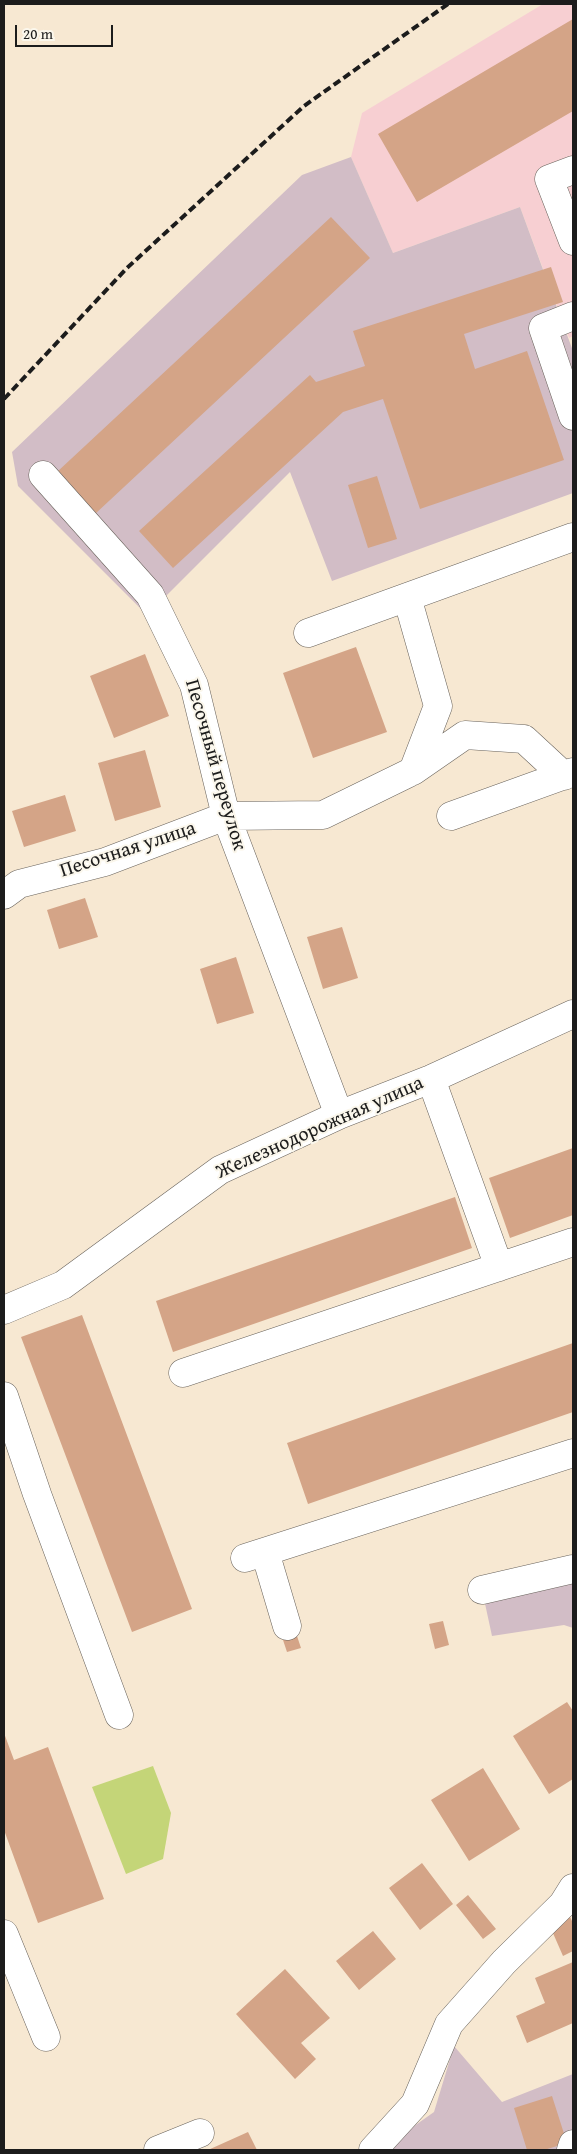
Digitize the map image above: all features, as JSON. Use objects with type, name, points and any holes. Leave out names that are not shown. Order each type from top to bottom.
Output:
[{"type":"street","points":[[573,170],[549,179],[573,241]]},
{"type":"street","points":[[573,316],[543,328],[573,416]]},
{"type":"street","name":"Песочный переулок","points":[[43,476],[150,595],[194,685],[226,816],[339,1116]]},
{"type":"street","points":[[308,633],[573,537]]},
{"type":"street","points":[[407,598],[438,706],[413,771]]},
{"type":"street","points":[[226,816],[323,815],[413,771],[465,736],[524,739],[568,774]]},
{"type":"street","points":[[451,816],[568,774]]},
{"type":"street","name":"Песочная улица","points":[[4,895],[19,884],[105,862],[226,816]]},
{"type":"street","name":"Железнодорожная улица","points":[[4,1310],[63,1285],[220,1170],[339,1116],[431,1079],[573,1014]]},
{"type":"street","points":[[431,1079],[499,1267]]},
{"type":"street","points":[[183,1373],[573,1242]]},
{"type":"street","points":[[4,1396],[40,1503],[119,1715]]},
{"type":"street","points":[[286,1626],[255,1555],[573,1453]]},
{"type":"street","points":[[482,1590],[573,1568]]},
{"type":"street","points":[[373,2150],[414,2104],[449,2024],[504,1962],[562,1904],[573,1888]]},
{"type":"street","points":[[4,1934],[46,2037]]},
{"type":"street","points":[[158,2150],[200,2133]]},
{"type":"street","points":[[571,2150],[573,2144]]},
{"type":"shaded area","points":[[543,4],[573,4],[573,336],[569,338],[520,207],[393,253],[351,157],[362,113]]},
{"type":"shaded area","points":[[351,157],[393,253],[520,207],[573,351],[573,493],[332,581],[290,472],[147,615],[18,486],[12,452],[302,175]]},
{"type":"shaded area","points":[[573,1581],[573,1628],[564,1625],[492,1636],[484,1599]]},
{"type":"shaded area","points":[[454,2046],[502,2102],[573,2074],[573,2150],[389,2150],[386,2146],[434,2112]]},
{"type":"green space","points":[[153,1766],[171,1813],[163,1859],[126,1874],[92,1787]]},
{"type":"building","points":[[573,19],[573,111],[417,202],[378,134]]},
{"type":"building","points":[[331,217],[370,258],[95,514],[57,472]]},
{"type":"building","points":[[551,267],[563,302],[464,334],[475,369],[527,351],[564,460],[420,509],[383,399],[343,412],[173,568],[139,531],[310,375],[316,382],[365,366],[353,331]]},
{"type":"building","points":[[377,476],[397,539],[368,548],[348,485]]},
{"type":"building","points":[[356,647],[387,732],[313,758],[283,673]]},
{"type":"building","points":[[145,654],[169,716],[114,738],[90,676]]},
{"type":"building","points":[[145,750],[161,807],[115,821],[98,763]]},
{"type":"building","points":[[65,795],[76,831],[24,847],[12,811]]},
{"type":"building","points":[[85,898],[98,937],[59,949],[47,910]]},
{"type":"building","points":[[342,927],[358,978],[323,989],[307,937]]},
{"type":"building","points":[[236,957],[254,1013],[217,1024],[200,969]]},
{"type":"building","points":[[573,1148],[573,1215],[510,1238],[489,1178]]},
{"type":"building","points":[[455,1197],[472,1248],[173,1352],[156,1301]]},
{"type":"building","points":[[82,1315],[192,1609],[132,1632],[21,1337]]},
{"type":"building","points":[[573,1343],[573,1412],[308,1504],[287,1443]]},
{"type":"building","points":[[443,1621],[449,1645],[435,1649],[429,1624]]},
{"type":"building","points":[[293,1624],[301,1648],[287,1652],[279,1628]]},
{"type":"building","points":[[567,1702],[573,1711],[573,1779],[549,1794],[513,1736]]},
{"type":"building","points":[[4,1733],[14,1760],[48,1747],[104,1899],[38,1923],[4,1830]]},
{"type":"building","points":[[483,1768],[520,1829],[469,1861],[431,1800]]},
{"type":"building","points":[[422,1863],[453,1904],[420,1930],[389,1888]]},
{"type":"building","points":[[468,1895],[496,1929],[483,1939],[456,1905]]},
{"type":"building","points":[[569,1915],[573,1923],[573,1951],[563,1956],[549,1924]]},
{"type":"building","points":[[373,1931],[396,1959],[359,1990],[336,1961]]},
{"type":"building","points":[[573,1962],[573,2023],[527,2043],[516,2016],[545,2003],[535,1978]]},
{"type":"building","points":[[285,1969],[330,2018],[301,2043],[316,2059],[295,2079],[236,2014]]},
{"type":"building","points":[[552,2096],[567,2143],[544,2150],[527,2150],[514,2108]]},
{"type":"building","points":[[248,2132],[257,2150],[208,2150]]},
{"type":"railway","points":[[4,399],[127,268],[304,106],[448,4]]}]
